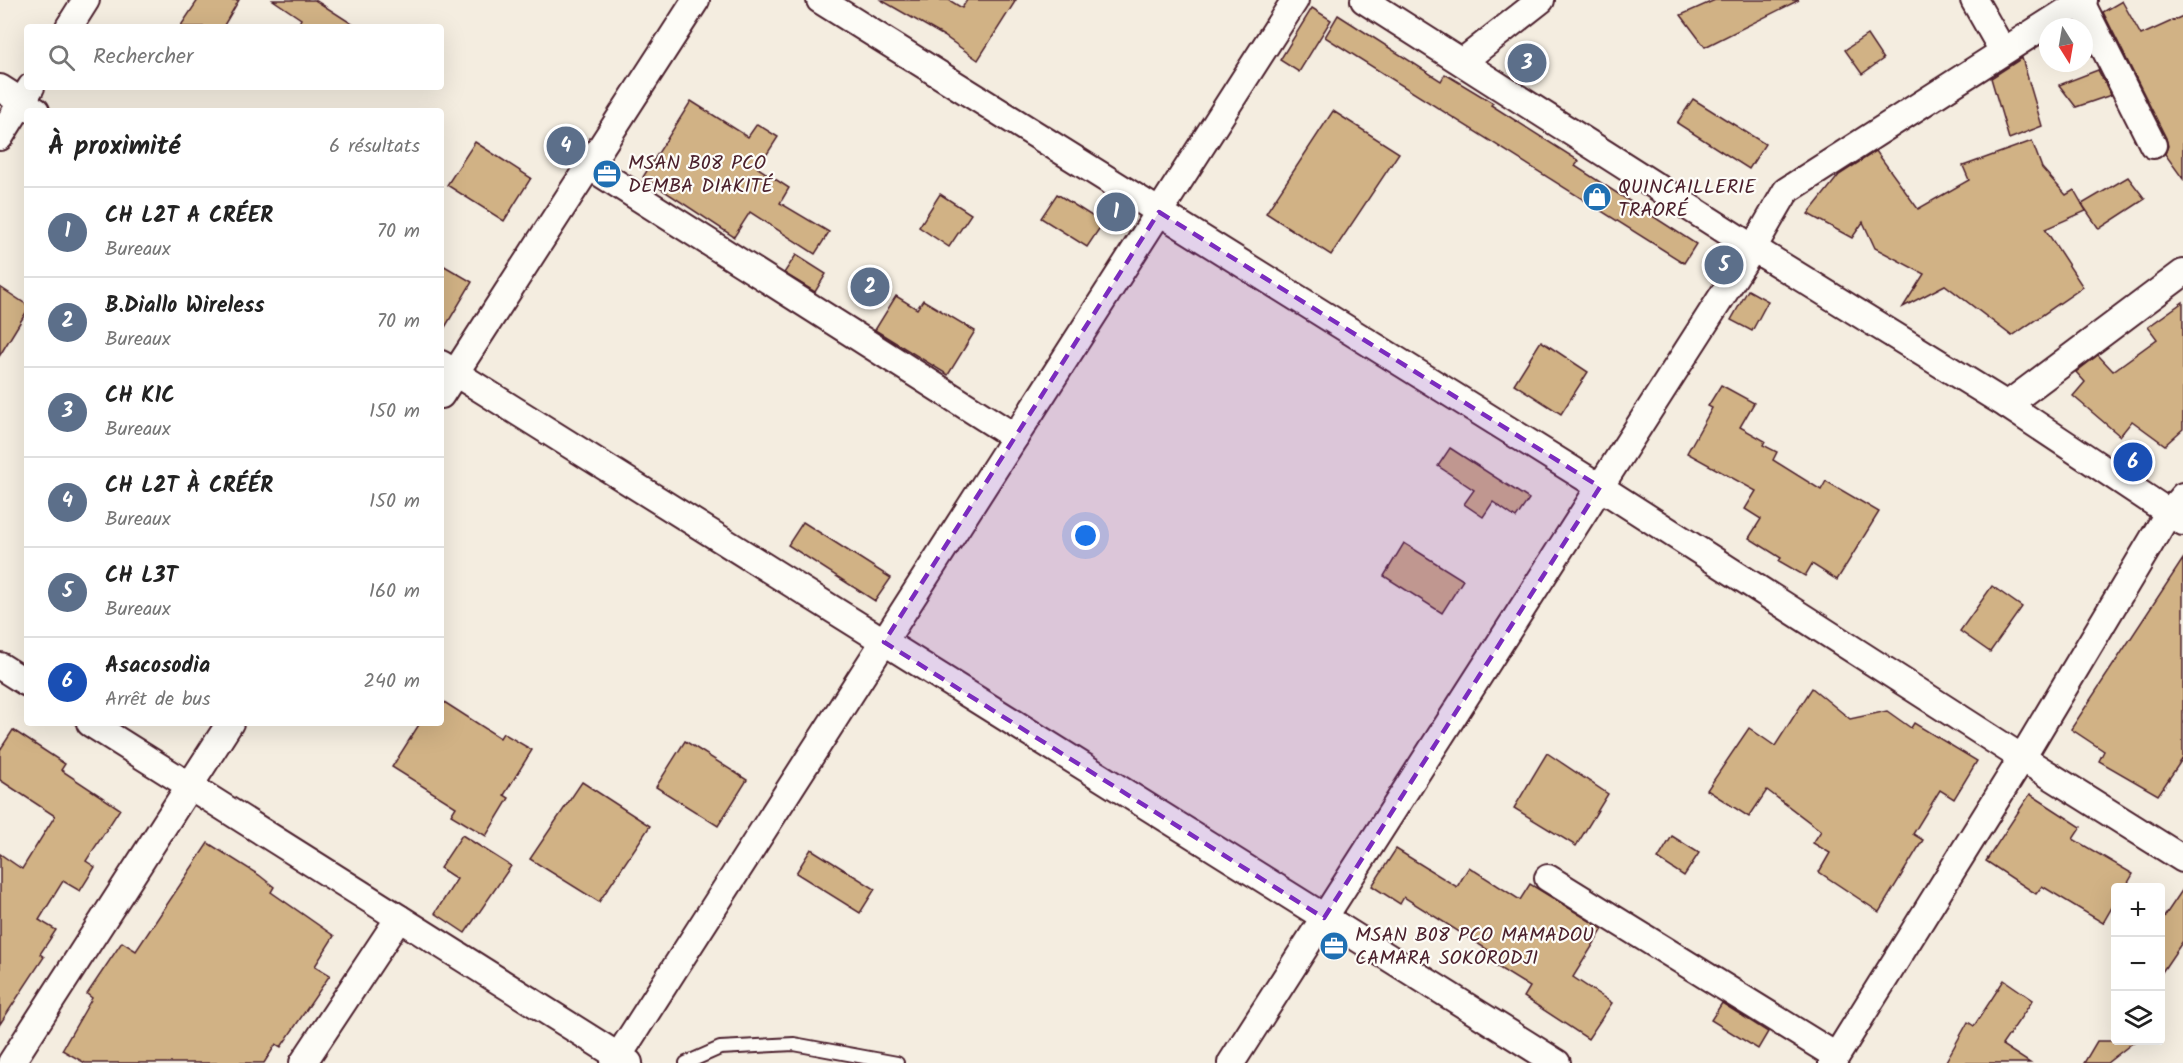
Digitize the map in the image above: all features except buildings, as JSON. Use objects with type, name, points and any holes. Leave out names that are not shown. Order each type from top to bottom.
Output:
[{"type":"street","points":[[71,24],[86,0]]},
{"type":"street","points":[[444,384],[448,369],[589,166],[696,0]]},
{"type":"street","points":[[820,0],[1600,487],[2183,859]]},
{"type":"street","points":[[95,726],[620,1061],[884,642],[1295,0]]},
{"type":"street","points":[[1364,0],[1753,248],[2178,510],[1834,1060],[1548,878]]},
{"type":"street","points":[[1462,62],[1542,0]]},
{"type":"street","points":[[1974,0],[2002,51]]},
{"type":"street","points":[[1231,1063],[1753,248],[1786,191],[2083,1],[2153,145]]},
{"type":"street","points":[[0,88],[30,100],[0,137]]},
{"type":"street","points":[[589,166],[1015,437]]},
{"type":"street","points":[[2007,405],[2183,273]]},
{"type":"street","points":[[448,369],[1557,1063]]},
{"type":"street","points":[[11,1063],[228,726]]},
{"type":"street","points":[[303,1063],[399,918]]},
{"type":"lane","points":[[686,1063],[720,1048],[794,1044],[897,1063]]},
{"type":"highlighted area","points":[[1159,212],[1600,487],[1324,918],[884,642]]},
{"type":"place","name":"CH K1C","points":[[1527,63]]},
{"type":"place","name":"CH L2T À CRÉÉR","points":[[566,146]]},
{"type":"place","name":"MSAN B08 PCO DEMBA DIAKITÉ","points":[[607,174]]},
{"type":"place","name":"QUINCAILLERIE TRAORÉ","points":[[1597,197]]},
{"type":"place","name":"CH L2T A CRÉER","points":[[1116,212]]},
{"type":"place","name":"CH L3T","points":[[1724,265]]},
{"type":"place","name":"B.Diallo Wireless","points":[[870,287]]},
{"type":"place","name":"Asacosodia","points":[[2133,462]]},
{"type":"place","name":"MSAN B08 PCO MAMADOU CAMARA SOKORODJI","points":[[1334,946]]}]
